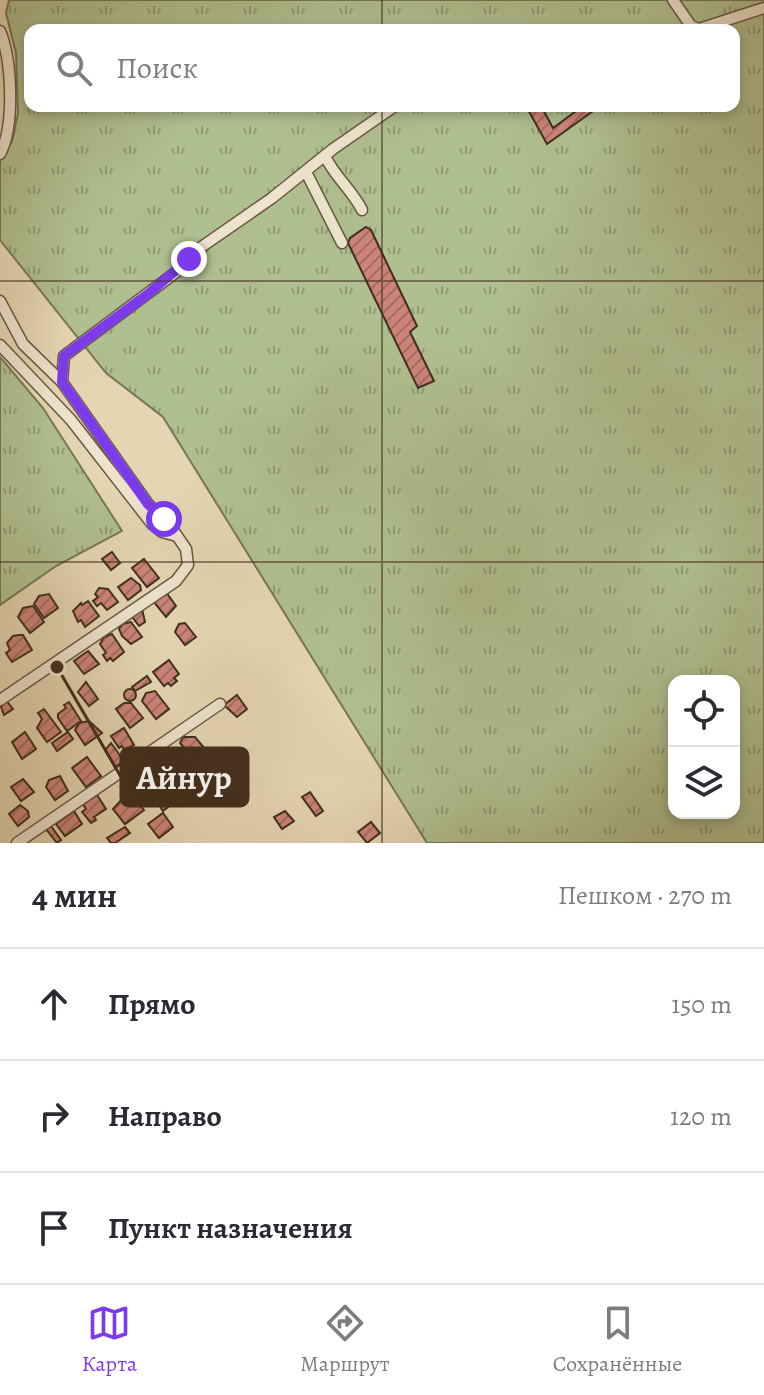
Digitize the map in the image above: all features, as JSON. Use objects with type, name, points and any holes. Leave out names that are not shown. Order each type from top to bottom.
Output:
[{"type":"street","points":[[673,0],[690,24]]},
{"type":"street","points":[[714,24],[764,8]]},
{"type":"street","points":[[0,31],[11,104],[9,130],[0,154]]},
{"type":"street","points":[[62,382],[64,356],[175,273],[197,250],[387,112]]},
{"type":"street","points":[[325,156],[362,210]]},
{"type":"street","points":[[306,172],[342,243]]},
{"type":"street","points":[[0,301],[23,344],[62,382],[148,504],[177,536],[189,558],[182,576],[0,700]]},
{"type":"street","points":[[0,345],[71,420],[152,524],[162,532],[177,536]]},
{"type":"street","points":[[17,843],[220,704]]},
{"type":"green space","points":[[9,0],[764,0],[764,843],[427,843],[163,417],[106,373],[0,240],[0,160],[12,141],[18,113],[16,53],[6,13]]},
{"type":"green space","points":[[0,357],[43,408],[122,531],[56,566],[0,605]]},
{"type":"building","points":[[529,112],[544,112],[553,128],[575,112],[592,112],[547,144]]},
{"type":"building","points":[[366,227],[371,230],[417,326],[410,332],[434,381],[418,388],[348,243],[350,238]]},
{"type":"building","points":[[112,552],[120,563],[111,570],[102,559]]},
{"type":"building","points":[[144,559],[159,578],[147,587],[132,568]]},
{"type":"building","points":[[131,578],[140,585],[141,590],[128,600],[118,587]]},
{"type":"building","points":[[99,588],[108,589],[118,602],[107,610],[101,603],[97,606],[93,601],[98,597],[95,594]]},
{"type":"building","points":[[166,592],[176,606],[166,617],[153,601]]},
{"type":"building","points":[[49,594],[58,608],[44,618],[34,604],[39,596]]},
{"type":"building","points":[[88,601],[99,616],[85,627],[81,620],[78,622],[73,611]]},
{"type":"building","points":[[33,606],[44,622],[30,633],[18,617],[23,608]]},
{"type":"building","points":[[142,609],[145,622],[139,626],[130,614]]},
{"type":"building","points":[[131,622],[142,637],[131,644],[119,629]]},
{"type":"building","points":[[185,623],[196,637],[185,645],[175,632],[179,624]]},
{"type":"building","points":[[112,634],[124,652],[113,661],[110,658],[107,661],[100,644],[104,637]]},
{"type":"building","points":[[23,635],[32,650],[12,662],[6,653],[10,650],[7,643],[13,636]]},
{"type":"building","points":[[88,651],[99,664],[84,674],[74,661]]},
{"type":"building","points":[[169,660],[179,674],[171,686],[168,683],[164,686],[153,672]]},
{"type":"building","points":[[147,676],[151,682],[135,691],[132,687]]},
{"type":"building","points":[[86,682],[98,699],[89,706],[78,692]]},
{"type":"building","points":[[130,689],[136,695],[130,701],[124,695]]},
{"type":"building","points":[[155,691],[169,709],[156,719],[142,701],[146,693]]},
{"type":"building","points":[[237,695],[247,709],[237,717],[224,705]]},
{"type":"building","points":[[6,700],[13,709],[4,715],[0,704]]},
{"type":"building","points":[[69,702],[81,721],[67,731],[58,714]]},
{"type":"building","points":[[124,703],[131,703],[143,718],[130,728],[116,709]]},
{"type":"building","points":[[44,709],[61,732],[47,742],[37,728],[42,719],[38,713]]},
{"type":"building","points":[[89,721],[102,733],[85,745],[75,730],[79,723]]},
{"type":"building","points":[[124,728],[134,745],[125,751],[111,736]]},
{"type":"building","points":[[25,732],[36,749],[22,759],[12,742]]},
{"type":"building","points":[[68,732],[73,739],[57,751],[52,743]]},
{"type":"building","points":[[183,737],[195,737],[205,749],[194,759],[180,743]]},
{"type":"building","points":[[111,743],[124,761],[115,767],[105,750]]},
{"type":"building","points":[[87,757],[101,776],[86,787],[72,768]]},
{"type":"building","points":[[60,776],[68,791],[55,800],[46,787],[49,780]]},
{"type":"building","points":[[23,779],[34,792],[21,801],[11,787]]},
{"type":"building","points":[[166,786],[177,800],[163,811],[159,805],[168,798],[161,790]]},
{"type":"building","points":[[310,792],[323,811],[316,816],[302,797]]},
{"type":"building","points":[[97,795],[106,809],[91,823],[82,812],[86,809],[83,804]]},
{"type":"building","points":[[132,795],[144,810],[125,824],[113,809],[124,797]]},
{"type":"building","points":[[20,805],[28,811],[29,817],[18,826],[9,814]]},
{"type":"building","points":[[74,811],[82,824],[65,836],[56,824]]},
{"type":"building","points":[[285,811],[294,821],[282,829],[274,817]]},
{"type":"building","points":[[163,813],[173,827],[159,838],[148,824]]},
{"type":"building","points":[[371,822],[380,833],[367,843],[358,832]]},
{"type":"building","points":[[51,826],[61,840],[57,843],[46,829]]},
{"type":"building","points":[[125,827],[130,833],[111,843],[107,838]]},
{"type":"place","name":"Айнур","points":[[57,667]]},
{"type":"route","points":[[164,519],[148,504],[62,382],[64,356],[148,294],[189,259]]}]
